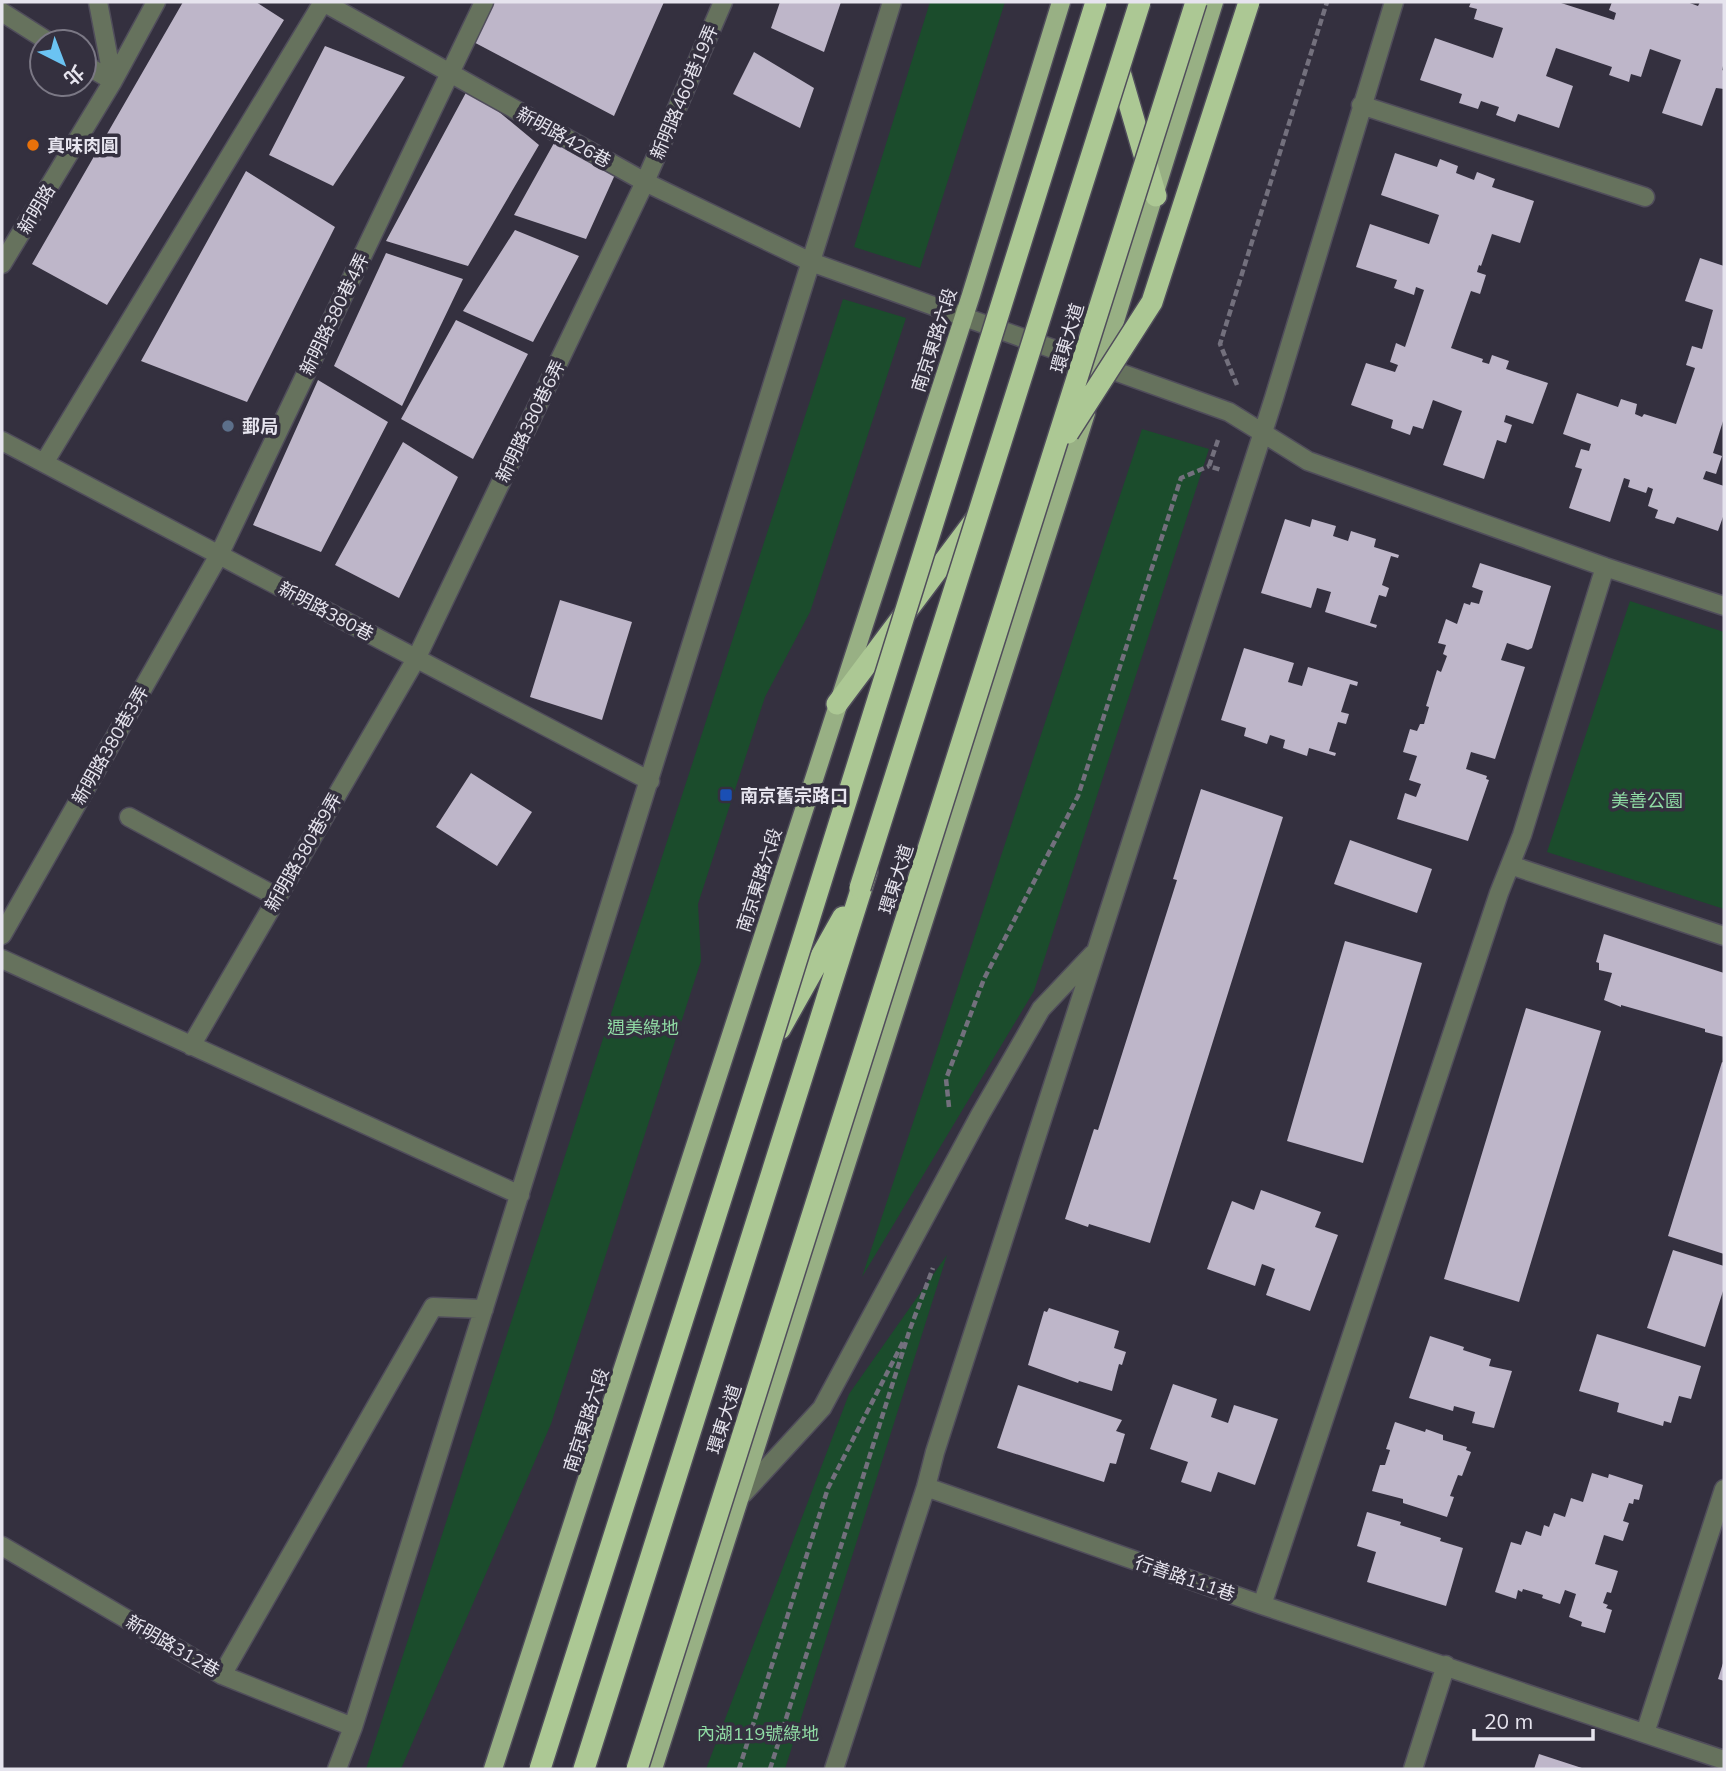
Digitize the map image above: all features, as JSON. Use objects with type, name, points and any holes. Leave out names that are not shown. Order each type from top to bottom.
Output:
[{"type":"highway","points":[[540,1769],[1096,2]]},
{"type":"highway","points":[[768,1051],[860,888],[1141,2]]},
{"type":"highway","points":[[584,1769],[1141,2]]},
{"type":"highway","name":"環東大道","points":[[637,1769],[1196,2]]},
{"type":"highway","points":[[1054,455],[1152,302],[1249,2]]},
{"type":"highway","points":[[1120,72],[1156,196]]},
{"type":"highway","points":[[837,704],[980,513]]},
{"type":"main road","name":"南京東路六段","points":[[493,1769],[712,1099],[963,317],[1061,2]]},
{"type":"main road","points":[[653,1769],[1156,196],[1214,2]]},
{"type":"street","points":[[98,2],[113,81]]},
{"type":"street","name":"新明路","points":[[2,264],[113,81],[156,2]]},
{"type":"street","points":[[44,463],[323,2]]},
{"type":"street","name":"新明路426巷","points":[[323,2],[645,182],[811,262],[1228,412],[1308,461],[1605,567],[1724,606]]},
{"type":"street","name":"新明路380巷4弄","points":[[219,555],[484,2]]},
{"type":"street","name":"新明路460巷19弄","points":[[645,182],[723,2]]},
{"type":"street","points":[[337,1769],[354,1727],[892,2]]},
{"type":"street","points":[[834,1769],[1263,432],[1394,2]]},
{"type":"street","points":[[2,12],[28,29]]},
{"type":"street","points":[[98,72],[113,81]]},
{"type":"street","points":[[1361,105],[1645,197]]},
{"type":"street","name":"新明路380巷6弄","points":[[416,659],[645,182]]},
{"type":"street","name":"新明路380巷","points":[[2,441],[650,781]]},
{"type":"street","name":"新明路380巷3弄","points":[[2,935],[219,555]]},
{"type":"street","points":[[1262,1605],[1522,835],[1605,567]]},
{"type":"street","name":"新明路380巷9弄","points":[[191,1046],[416,659]]},
{"type":"street","points":[[129,817],[277,897]]},
{"type":"street","points":[[1510,865],[1724,936]]},
{"type":"street","points":[[743,1494],[822,1408],[980,1115],[1041,1009],[1096,951]]},
{"type":"street","points":[[2,959],[520,1195]]},
{"type":"street","points":[[222,1675],[433,1307],[484,1310]]},
{"type":"street","name":"行善路111巷","points":[[926,1487],[1262,1605],[1724,1760]]},
{"type":"street","points":[[1645,1733],[1724,1489]]},
{"type":"street","name":"新明路312巷","points":[[2,1546],[222,1675],[354,1727]]},
{"type":"street","points":[[1413,1769],[1446,1665]]},
{"type":"path","points":[[1238,386],[1220,344],[1327,2]]},
{"type":"path","points":[[949,1107],[946,1079],[984,979],[1078,796],[1181,478],[1209,466]]},
{"type":"path","points":[[739,1769],[828,1488],[910,1329],[770,1769]]},
{"type":"green space","points":[[930,2],[1005,2],[920,268],[854,247]]},
{"type":"green space","name":"週美綠地","points":[[843,299],[906,318],[810,612],[765,697],[698,904],[701,961],[551,1424],[401,1769],[366,1769]]},
{"type":"green space","points":[[1142,429],[1209,449],[1034,991],[862,1277]]},
{"type":"green space","name":"美善公園","points":[[1630,601],[1724,632],[1724,909],[1547,852]]},
{"type":"green space","name":"內湖119號綠地","points":[[947,1255],[785,1769],[706,1769],[849,1394]]},
{"type":"building","points":[[183,2],[256,2],[284,20],[107,305],[32,264]]},
{"type":"building","points":[[487,2],[664,2],[614,116],[466,38]]},
{"type":"building","points":[[780,2],[841,2],[824,52],[771,28]]},
{"type":"building","points":[[1471,2],[1558,2],[1614,20],[1616,13],[1609,10],[1612,2],[1687,2],[1698,6],[1700,2],[1724,2],[1724,89],[1716,88],[1702,126],[1662,113],[1681,60],[1650,49],[1641,77],[1631,74],[1629,82],[1609,75],[1612,67],[1556,48],[1546,76],[1573,86],[1559,128],[1518,114],[1515,122],[1496,115],[1499,107],[1481,101],[1478,109],[1459,103],[1462,94],[1420,80],[1435,38],[1493,58],[1503,28],[1474,19],[1477,9],[1469,7]]},
{"type":"building","points":[[325,46],[405,77],[333,186],[269,155]]},
{"type":"building","points":[[754,52],[814,88],[800,128],[733,94]]},
{"type":"building","points":[[469,87],[539,145],[468,266],[386,241]]},
{"type":"building","points":[[559,134],[618,168],[586,239],[514,215]]},
{"type":"building","points":[[1395,153],[1437,167],[1440,159],[1458,166],[1456,173],[1474,180],[1477,172],[1495,179],[1492,187],[1534,201],[1520,243],[1492,234],[1477,272],[1486,275],[1480,294],[1471,291],[1451,348],[1483,359],[1482,362],[1489,364],[1492,355],[1509,361],[1506,369],[1548,383],[1533,424],[1506,415],[1504,422],[1512,425],[1506,443],[1497,440],[1484,479],[1443,465],[1462,411],[1433,400],[1423,429],[1413,426],[1410,435],[1391,428],[1393,420],[1351,405],[1366,363],[1395,372],[1398,365],[1390,362],[1396,343],[1405,347],[1424,290],[1416,287],[1414,295],[1394,288],[1397,280],[1356,267],[1370,224],[1429,244],[1439,215],[1381,195]]},
{"type":"building","points":[[246,171],[335,227],[247,402],[141,361]]},
{"type":"building","points":[[515,230],[579,256],[533,342],[463,311]]},
{"type":"building","points":[[386,253],[463,279],[402,406],[334,366]]},
{"type":"building","points":[[1700,258],[1724,266],[1724,418],[1713,453],[1722,456],[1716,474],[1706,471],[1703,479],[1724,486],[1724,514],[1718,531],[1677,517],[1674,524],[1655,518],[1658,510],[1648,506],[1653,489],[1648,487],[1646,493],[1628,487],[1630,480],[1624,478],[1610,522],[1569,508],[1582,469],[1575,467],[1581,449],[1589,451],[1591,444],[1563,434],[1577,393],[1618,407],[1621,399],[1637,404],[1635,414],[1642,417],[1644,414],[1676,424],[1695,368],[1686,365],[1692,346],[1702,349],[1713,310],[1685,301]]},
{"type":"building","points":[[456,320],[528,354],[473,459],[401,419]]},
{"type":"building","points":[[318,380],[388,422],[321,552],[253,525]]},
{"type":"building","points":[[403,442],[458,477],[399,598],[335,565]]},
{"type":"building","points":[[1285,519],[1310,527],[1312,519],[1336,526],[1333,536],[1348,541],[1351,531],[1376,539],[1374,547],[1399,555],[1398,558],[1391,556],[1382,585],[1389,588],[1386,597],[1379,595],[1370,623],[1377,625],[1376,628],[1325,612],[1331,592],[1317,588],[1311,608],[1261,593]]},
{"type":"building","points":[[1480,563],[1551,586],[1532,648],[1528,650],[1507,643],[1501,660],[1525,667],[1495,759],[1471,752],[1466,769],[1487,776],[1486,779],[1489,780],[1468,841],[1397,819],[1405,793],[1416,797],[1421,784],[1409,780],[1417,756],[1403,752],[1410,729],[1417,731],[1420,724],[1424,724],[1429,707],[1426,706],[1437,670],[1441,672],[1447,656],[1443,654],[1446,645],[1438,643],[1446,619],[1457,624],[1464,603],[1479,604],[1483,591],[1472,587]]},
{"type":"building","points":[[560,600],[632,622],[602,720],[530,697]]},
{"type":"building","points":[[1244,648],[1294,663],[1288,682],[1302,686],[1308,667],[1358,682],[1357,686],[1350,684],[1341,712],[1349,714],[1346,724],[1338,722],[1329,751],[1336,753],[1335,756],[1309,748],[1307,756],[1283,748],[1285,740],[1270,735],[1267,744],[1244,736],[1246,728],[1221,720]]},
{"type":"building","points":[[471,773],[532,812],[497,866],[436,827]]},
{"type":"building","points":[[1201,789],[1283,817],[1150,1243],[1065,1219],[1094,1129],[1098,1130],[1177,880],[1173,879]]},
{"type":"building","points":[[1350,840],[1432,869],[1417,913],[1334,884]]},
{"type":"building","points":[[1604,934],[1724,973],[1724,1037],[1604,1000],[1612,973],[1599,970],[1599,963],[1596,962]]},
{"type":"building","points":[[1345,941],[1422,963],[1363,1163],[1287,1141]]},
{"type":"building","points":[[1526,1008],[1601,1031],[1519,1302],[1444,1279]]},
{"type":"building","points":[[1722,1062],[1724,1063],[1724,1254],[1668,1236]]},
{"type":"building","points":[[1261,1190],[1321,1212],[1315,1227],[1338,1235],[1310,1311],[1266,1295],[1275,1269],[1262,1264],[1255,1286],[1207,1269],[1232,1201],[1254,1210]]},
{"type":"building","points":[[1673,1250],[1724,1266],[1724,1288],[1705,1347],[1647,1328]]},
{"type":"building","points":[[1049,1308],[1119,1331],[1114,1348],[1126,1352],[1122,1365],[1119,1364],[1112,1391],[1079,1381],[1078,1383],[1028,1365],[1044,1311],[1047,1312]]},
{"type":"building","points":[[1597,1334],[1701,1366],[1691,1399],[1679,1396],[1671,1423],[1664,1421],[1663,1426],[1617,1412],[1619,1403],[1579,1391]]},
{"type":"building","points":[[1430,1336],[1491,1359],[1489,1366],[1512,1371],[1494,1428],[1472,1423],[1475,1412],[1454,1406],[1453,1411],[1409,1398]]},
{"type":"building","points":[[1173,1384],[1217,1399],[1211,1417],[1228,1423],[1234,1405],[1278,1419],[1255,1485],[1218,1472],[1211,1492],[1181,1482],[1188,1462],[1150,1449]]},
{"type":"building","points":[[1018,1385],[1122,1420],[1116,1431],[1125,1434],[1116,1464],[1110,1463],[1104,1482],[997,1448]]},
{"type":"building","points":[[1395,1422],[1443,1435],[1443,1440],[1467,1447],[1466,1450],[1471,1452],[1462,1476],[1458,1475],[1450,1496],[1454,1497],[1447,1517],[1403,1503],[1403,1499],[1372,1491],[1380,1465],[1385,1465],[1390,1450],[1386,1449]]},
{"type":"building","points":[[1592,1473],[1608,1478],[1609,1474],[1643,1485],[1639,1500],[1634,1499],[1633,1504],[1629,1503],[1623,1521],[1629,1523],[1623,1541],[1604,1535],[1595,1564],[1618,1571],[1611,1593],[1607,1592],[1603,1603],[1608,1605],[1606,1608],[1612,1610],[1605,1633],[1581,1626],[1582,1622],[1569,1617],[1576,1594],[1565,1590],[1560,1604],[1523,1589],[1522,1592],[1518,1590],[1516,1599],[1495,1592],[1511,1542],[1521,1545],[1526,1531],[1541,1536],[1544,1525],[1549,1527],[1554,1513],[1565,1517],[1571,1498],[1583,1502]]},
{"type":"building","points":[[1367,1512],[1401,1522],[1400,1525],[1463,1548],[1446,1606],[1367,1582],[1376,1552],[1357,1546]]},
{"type":"building","points":[[1724,1660],[1724,1681],[1718,1679]]},
{"type":"building","points":[[1539,1754],[1585,1769],[1534,1769]]},
{"type":"place","name":"真味肉圓","points":[[33,145]]},
{"type":"place","name":"郵局","points":[[228,426]]},
{"type":"place","name":"南京舊宗路口","points":[[726,795]]}]
